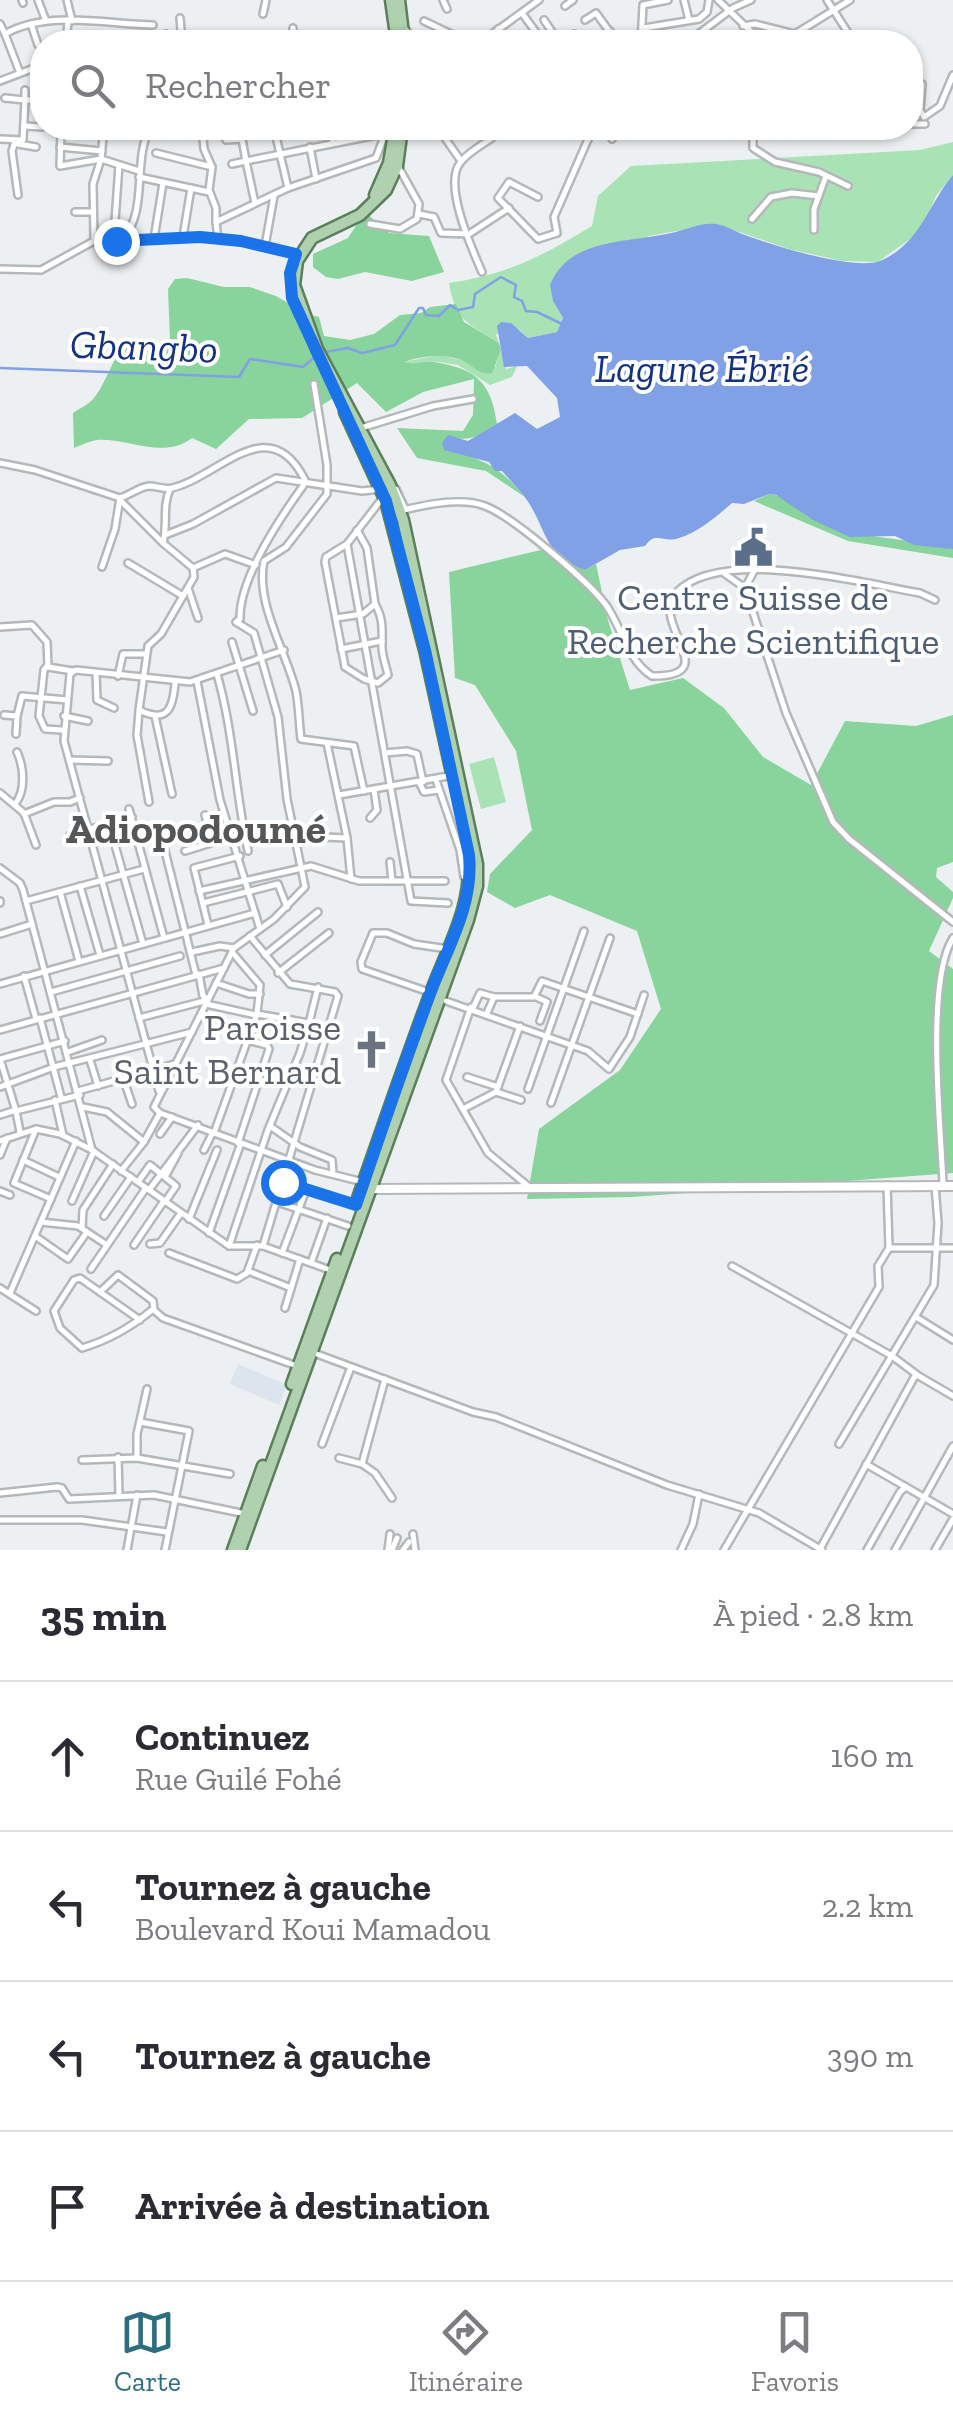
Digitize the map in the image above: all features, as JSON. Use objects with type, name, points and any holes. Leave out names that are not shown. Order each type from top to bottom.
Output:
[{"type":"main road","points":[[391,0],[399,28]]},
{"type":"main road","points":[[399,0],[399,28]]},
{"type":"main road","points":[[236,1550],[311,1352],[470,885],[456,775],[389,500],[317,353],[290,285],[296,254],[314,232],[371,201],[389,163],[392,140]]},
{"type":"main road","points":[[391,1116],[468,920],[478,886],[477,864],[389,500],[373,450],[317,353],[296,297],[294,273],[312,238],[360,215],[376,202],[396,166],[395,140]]},
{"type":"main road","points":[[236,1550],[348,1226],[366,1185]]},
{"type":"street","points":[[38,0],[46,21]]},
{"type":"street","points":[[67,0],[68,30]]},
{"type":"street","points":[[264,14],[266,0]]},
{"type":"street","points":[[443,0],[447,9]]},
{"type":"street","points":[[498,30],[539,0]]},
{"type":"street","points":[[565,6],[573,0]]},
{"type":"street","points":[[668,0],[643,5],[644,28],[704,18],[710,0]]},
{"type":"street","points":[[684,0],[689,20]]},
{"type":"street","points":[[704,30],[740,2],[751,0]]},
{"type":"street","points":[[827,0],[846,30]]},
{"type":"street","points":[[801,30],[850,0]]},
{"type":"street","points":[[720,1],[748,30]]},
{"type":"street","points":[[585,20],[595,12],[609,30]]},
{"type":"street","points":[[522,13],[534,30]]},
{"type":"street","points":[[180,18],[181,30]]},
{"type":"street","points":[[544,20],[551,30]]},
{"type":"street","points":[[6,34],[46,21],[153,25]]},
{"type":"street","points":[[424,21],[443,30]]},
{"type":"street","points":[[0,24],[20,73]]},
{"type":"street","points":[[31,24],[33,30]]},
{"type":"street","points":[[760,25],[761,30]]},
{"type":"street","points":[[743,26],[779,30]]},
{"type":"street","points":[[0,81],[28,72]]},
{"type":"street","points":[[923,115],[940,106],[953,75]]},
{"type":"street","points":[[18,195],[12,148],[23,140],[25,90]]},
{"type":"street","points":[[4,98],[30,100]]},
{"type":"street","points":[[24,126],[30,126]]},
{"type":"street","points":[[0,139],[36,147]]},
{"type":"street","points":[[60,140],[61,166],[101,159],[163,183],[209,192]]},
{"type":"street","points":[[94,240],[93,184],[103,140]]},
{"type":"street","points":[[120,240],[133,222],[138,174],[147,140]]},
{"type":"street","points":[[204,140],[212,167],[209,192],[216,208],[218,238]]},
{"type":"street","points":[[242,140],[255,203]]},
{"type":"street","points":[[276,140],[288,188]]},
{"type":"street","points":[[232,164],[343,140]]},
{"type":"street","points":[[216,222],[288,188],[376,158],[388,140]]},
{"type":"street","points":[[446,140],[460,161]]},
{"type":"street","points":[[482,272],[454,188],[460,161],[489,140]]},
{"type":"street","points":[[538,197],[510,182],[498,198],[538,238],[557,232],[554,217],[588,140]]},
{"type":"street","points":[[754,140],[754,148],[764,157],[848,186]]},
{"type":"street","points":[[60,148],[102,151]]},
{"type":"street","points":[[310,148],[316,178]]},
{"type":"street","points":[[156,153],[212,167]]},
{"type":"street","points":[[106,241],[115,221],[119,165]]},
{"type":"street","points":[[370,224],[400,229],[415,222],[419,214],[416,196],[396,166]]},
{"type":"street","points":[[814,230],[814,209],[826,176]]},
{"type":"street","points":[[154,239],[163,183]]},
{"type":"street","points":[[183,237],[190,188]]},
{"type":"street","points":[[265,246],[274,196]]},
{"type":"street","points":[[752,220],[771,196],[819,196]]},
{"type":"street","points":[[419,214],[434,217],[441,232],[469,234],[509,208]]},
{"type":"street","points":[[75,212],[93,212]]},
{"type":"street","points":[[2,272],[41,270],[94,240],[218,238],[296,254]]},
{"type":"street","points":[[314,384],[328,484],[323,502],[289,544],[262,564],[268,608],[296,692],[301,739],[354,746],[364,791]]},
{"type":"street","points":[[361,428],[433,406],[473,399]]},
{"type":"street","points":[[102,567],[121,499],[145,487],[170,489],[235,454],[257,449],[281,452],[291,458],[305,480]]},
{"type":"street","points":[[0,463],[35,470],[121,499],[194,568],[188,588],[146,654],[137,735],[149,802]]},
{"type":"street","points":[[164,539],[276,478],[328,484],[389,500],[476,504],[499,513],[594,591],[618,625],[638,666],[652,676],[670,675],[686,664],[670,618],[669,605],[674,594],[687,583],[723,572],[756,568],[920,593],[935,600]]},
{"type":"street","points":[[305,480],[269,535],[236,623],[253,632],[278,718],[305,887],[233,950],[154,1106],[160,1113],[378,1191],[953,1186]]},
{"type":"street","points":[[164,539],[170,489]]},
{"type":"street","points":[[357,530],[367,548],[375,604],[385,637],[382,641],[388,674],[379,683],[371,683],[346,669],[325,562],[347,544],[357,530],[389,500]]},
{"type":"street","points":[[347,544],[412,902],[448,903]]},
{"type":"street","points":[[194,568],[225,554],[256,565]]},
{"type":"street","points":[[128,562],[183,596]]},
{"type":"street","points":[[745,588],[756,568]]},
{"type":"street","points":[[723,572],[745,588],[786,713],[833,822],[953,922]]},
{"type":"street","points":[[188,588],[198,618]]},
{"type":"street","points":[[336,618],[373,609],[375,604]]},
{"type":"street","points":[[0,627],[32,626],[47,642],[39,716],[44,728],[62,730]]},
{"type":"street","points":[[341,648],[382,641]]},
{"type":"street","points":[[232,642],[254,711]]},
{"type":"street","points":[[47,666],[175,683],[197,681],[284,650]]},
{"type":"street","points":[[118,676],[123,654],[146,654]]},
{"type":"street","points":[[73,671],[62,730],[160,1094]]},
{"type":"street","points":[[96,673],[97,700],[114,708]]},
{"type":"street","points":[[217,674],[232,729],[238,805],[248,851]]},
{"type":"street","points":[[197,681],[224,807],[260,929]]},
{"type":"street","points":[[155,716],[173,706],[175,683]]},
{"type":"street","points":[[16,734],[22,696],[66,700]]},
{"type":"street","points":[[140,710],[155,716]]},
{"type":"street","points":[[4,715],[17,716]]},
{"type":"street","points":[[64,716],[88,721]]},
{"type":"street","points":[[155,716],[172,794]]},
{"type":"street","points":[[326,743],[347,838],[351,879]]},
{"type":"street","points":[[15,804],[20,800],[23,773],[18,752]]},
{"type":"street","points":[[384,753],[414,752],[420,761],[424,792],[438,790]]},
{"type":"street","points":[[70,760],[108,761]]},
{"type":"street","points":[[339,795],[456,775]]},
{"type":"street","points":[[436,780],[463,866],[460,905]]},
{"type":"street","points":[[370,818],[378,810],[374,789]]},
{"type":"street","points":[[0,793],[24,814],[36,846]]},
{"type":"street","points":[[24,814],[54,802],[80,798]]},
{"type":"street","points":[[224,807],[238,805]]},
{"type":"street","points":[[128,809],[164,938]]},
{"type":"street","points":[[205,815],[212,842]]},
{"type":"street","points":[[70,835],[132,818]]},
{"type":"street","points":[[109,824],[143,944]]},
{"type":"street","points":[[186,850],[233,836]]},
{"type":"street","points":[[295,843],[324,836],[347,838]]},
{"type":"street","points":[[164,847],[207,1002]]},
{"type":"street","points":[[208,924],[194,870],[196,866],[220,864],[240,856]]},
{"type":"street","points":[[390,862],[392,881]]},
{"type":"street","points":[[199,891],[302,867],[321,867],[351,879],[445,880]]},
{"type":"street","points":[[26,901],[145,868]]},
{"type":"street","points":[[2,872],[20,883],[26,901],[93,1150],[72,1200]]},
{"type":"street","points":[[202,903],[278,884],[287,906]]},
{"type":"street","points":[[80,886],[100,954]]},
{"type":"street","points":[[60,892],[79,961]]},
{"type":"street","points":[[264,955],[318,912]]},
{"type":"street","points":[[0,984],[255,913]]},
{"type":"street","points":[[0,934],[32,924]]},
{"type":"street","points":[[422,990],[362,969],[361,962],[373,934],[383,932],[414,944],[448,949]]},
{"type":"street","points":[[528,1089],[584,932]]},
{"type":"street","points":[[278,973],[329,933]]},
{"type":"street","points":[[168,1253],[237,1279],[248,1271],[277,1202],[338,996],[335,992],[290,984],[250,936]]},
{"type":"street","points":[[551,1103],[610,938]]},
{"type":"street","points":[[839,1444],[934,1285],[939,1185],[938,999],[944,954],[953,938]]},
{"type":"street","points":[[192,952],[220,946],[233,950],[260,984],[256,1014],[204,1150]]},
{"type":"street","points":[[50,992],[180,956]]},
{"type":"street","points":[[0,1030],[224,968]]},
{"type":"street","points":[[24,976],[54,1068],[64,1135]]},
{"type":"street","points":[[534,997],[542,981],[640,1015]]},
{"type":"street","points":[[216,984],[260,994]]},
{"type":"street","points":[[229,1246],[300,1053],[318,988]]},
{"type":"street","points":[[531,1188],[488,1153],[446,1080],[480,993],[534,997],[547,1002],[540,1020]]},
{"type":"street","points":[[472,1008],[590,1052],[610,1068],[625,1048],[640,1015],[644,994]]},
{"type":"street","points":[[487,1013],[494,997]]},
{"type":"street","points":[[139,1018],[207,1002],[308,1023]]},
{"type":"street","points":[[472,1008],[520,1026]]},
{"type":"street","points":[[463,1110],[497,1090],[520,1026]]},
{"type":"street","points":[[0,1087],[71,1062],[192,1032]]},
{"type":"street","points":[[68,1052],[102,1040]]},
{"type":"street","points":[[208,1233],[269,1049],[247,1040]]},
{"type":"street","points":[[20,1132],[0,1059],[64,1041]]},
{"type":"street","points":[[90,1059],[98,1086]]},
{"type":"street","points":[[0,1115],[176,1064]]},
{"type":"street","points":[[467,1076],[521,1100]]},
{"type":"street","points":[[124,1078],[132,1104]]},
{"type":"street","points":[[83,1107],[107,1112],[144,1142]]},
{"type":"street","points":[[121,1170],[144,1142],[160,1113]]},
{"type":"street","points":[[160,1134],[172,1117]]},
{"type":"street","points":[[91,1269],[198,1125]]},
{"type":"street","points":[[270,1126],[293,1143],[332,1160],[333,1174]]},
{"type":"street","points":[[36,1128],[14,1183],[51,1199]]},
{"type":"street","points":[[0,1155],[4,1140],[20,1132],[36,1128],[64,1135],[93,1150],[229,1246],[260,1246],[333,1270]]},
{"type":"street","points":[[10,1293],[76,1141]]},
{"type":"street","points":[[190,1219],[217,1150]]},
{"type":"street","points":[[23,1160],[59,1177]]},
{"type":"street","points":[[35,1236],[68,1258],[84,1230],[83,1210],[112,1164]]},
{"type":"street","points":[[134,1245],[176,1187],[149,1165],[138,1182]]},
{"type":"street","points":[[104,1216],[130,1177]]},
{"type":"street","points":[[283,1182],[356,1205]]},
{"type":"street","points":[[724,1550],[879,1287],[878,1266],[888,1248],[887,1184]]},
{"type":"street","points":[[0,1190],[10,1196]]},
{"type":"street","points":[[282,1253],[306,1190]]},
{"type":"street","points":[[277,1202],[348,1226]]},
{"type":"street","points":[[150,1244],[159,1244],[181,1213]]},
{"type":"street","points":[[311,1262],[327,1218]]},
{"type":"street","points":[[41,1222],[84,1230],[107,1245]]},
{"type":"street","points":[[888,1248],[953,1248]]},
{"type":"street","points":[[284,1308],[300,1259]]},
{"type":"street","points":[[732,1266],[892,1356],[953,1396]]},
{"type":"street","points":[[248,1271],[291,1288]]},
{"type":"street","points":[[100,1292],[118,1275],[154,1301],[154,1310],[163,1318],[298,1367]]},
{"type":"street","points":[[140,1320],[76,1278],[54,1307],[60,1328],[84,1348],[114,1336],[140,1320],[154,1310]]},
{"type":"street","points":[[0,1288],[36,1310]]},
{"type":"street","points":[[916,1317],[953,1340]]},
{"type":"street","points":[[311,1352],[496,1417],[728,1506],[748,1509],[821,1549],[916,1374]]},
{"type":"street","points":[[322,1444],[351,1366]]},
{"type":"street","points":[[362,1464],[384,1379]]},
{"type":"street","points":[[136,1458],[146,1389]]},
{"type":"street","points":[[140,1422],[190,1430],[165,1550]]},
{"type":"street","points":[[895,1550],[953,1446]]},
{"type":"street","points":[[118,1457],[119,1496]]},
{"type":"street","points":[[82,1460],[136,1458],[230,1474]]},
{"type":"street","points":[[339,1458],[362,1464],[375,1473],[392,1498]]},
{"type":"street","points":[[866,1464],[953,1516],[935,1550]]},
{"type":"street","points":[[867,1550],[906,1486]]},
{"type":"street","points":[[0,1493],[60,1487],[69,1499],[137,1494],[176,1498],[246,1514]]},
{"type":"street","points":[[128,1550],[137,1494]]},
{"type":"street","points":[[681,1550],[699,1494]]},
{"type":"street","points":[[0,1520],[82,1520],[167,1532]]},
{"type":"street","points":[[413,1534],[414,1550]]},
{"type":"street","points":[[390,1550],[393,1536]]},
{"type":"street","points":[[402,1550],[409,1542]]},
{"type":"shaded area","points":[[238,1364],[287,1385],[279,1405],[230,1384]]},
{"type":"green space","points":[[953,142],[953,175],[936,196],[921,231],[878,262],[842,261],[789,249],[716,224],[649,236],[553,301],[563,318],[557,332],[528,338],[519,329],[496,334],[499,343],[465,321],[455,306],[449,283],[524,263],[592,226],[598,196],[631,166],[920,150]]},
{"type":"green space","points":[[365,212],[389,233],[429,236],[444,272],[412,281],[365,272],[338,279],[326,277],[313,267],[313,254],[348,238]]},
{"type":"green space","points":[[175,279],[224,287],[250,287],[276,296],[319,317],[324,336],[350,340],[374,334],[400,315],[456,304],[464,322],[499,343],[501,350],[492,373],[448,357],[404,362],[449,365],[479,380],[491,398],[497,424],[472,438],[455,438],[451,450],[492,467],[525,497],[486,471],[417,458],[397,428],[463,431],[473,415],[474,379],[423,392],[386,412],[357,383],[302,418],[249,419],[216,449],[192,438],[158,448],[97,440],[74,448],[73,413],[93,399],[120,350],[132,339],[162,347],[170,340],[168,289]]},
{"type":"green space","points":[[501,350],[506,369],[517,366],[512,377],[490,385],[458,365],[403,362],[439,355],[495,367]]},
{"type":"green space","points":[[769,494],[833,527],[953,549],[953,558],[848,541],[754,501]]},
{"type":"green space","points":[[549,548],[585,570],[596,564],[608,620],[630,690],[683,678],[724,708],[763,757],[811,785],[845,721],[916,726],[953,715],[953,862],[937,868],[936,877],[953,892],[953,898],[929,951],[953,969],[953,1173],[632,1197],[527,1199],[539,1129],[620,1070],[661,1009],[637,931],[550,895],[515,908],[487,892],[490,874],[532,830],[516,751],[475,685],[455,678],[449,572]]},
{"type":"green space","points":[[494,757],[506,802],[481,809],[469,764]]},
{"type":"water","name":"Lagune Ébrié","points":[[953,175],[953,549],[914,545],[895,536],[850,537],[769,494],[744,504],[732,503],[686,535],[656,538],[645,546],[620,550],[585,570],[553,548],[532,508],[502,471],[495,471],[489,462],[444,450],[442,443],[448,435],[468,441],[515,413],[537,429],[560,417],[557,398],[527,366],[504,367],[497,326],[501,322],[511,323],[528,338],[557,332],[563,318],[553,301],[550,285],[571,258],[602,245],[711,224],[813,256],[852,263],[880,261],[914,234]]},
{"type":"waterway","name":"Gbangbo","points":[[325,352],[348,348],[362,353],[395,345],[419,308],[426,315],[439,316],[450,305],[458,310],[473,307],[475,294],[501,277],[516,285],[514,297],[522,301],[526,311],[562,324]]},
{"type":"waterway","name":"Gbangbo","points":[[0,368],[239,377],[250,359],[303,367],[318,354]]},
{"type":"place","name":"Centre Suisse de Recherche Scientifique","points":[[753,548]]},
{"type":"place","name":"Paroisse Saint Bernard","points":[[371,1049]]},
{"type":"district","name":"Adiopodoumé","points":[[196,828]]},
{"type":"route","points":[[116,241],[200,237],[241,241],[296,254],[290,273],[292,298],[382,490],[396,535],[469,855],[471,873],[466,905],[356,1205],[283,1182]]}]
